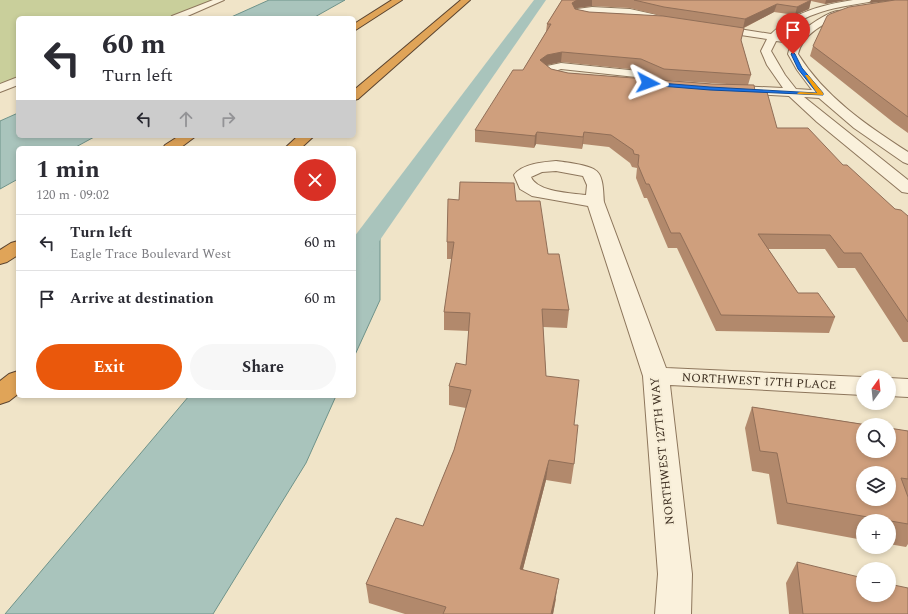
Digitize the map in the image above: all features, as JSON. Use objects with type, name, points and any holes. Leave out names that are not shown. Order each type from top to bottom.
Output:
[{"type":"highway","points":[[356,27],[398,0]]},
{"type":"highway","points":[[356,94],[466,0]]},
{"type":"highway","points":[[173,146],[185,138]]},
{"type":"highway","points":[[294,146],[304,138]]},
{"type":"highway","points":[[0,258],[16,248]]},
{"type":"highway","points":[[0,395],[16,382]]},
{"type":"street","points":[[180,16],[220,0]]},
{"type":"street","points":[[873,3],[824,8],[802,16],[785,26],[772,37],[766,51],[771,66],[791,93],[818,117],[908,188]]},
{"type":"street","points":[[873,3],[824,19],[798,41],[793,54],[800,69],[821,94],[876,138],[908,159]]},
{"type":"street","points":[[806,4],[844,12]]},
{"type":"street","points":[[662,20],[630,12],[592,10],[577,12],[578,14],[588,16],[678,22]]},
{"type":"street","points":[[702,26],[798,41]]},
{"type":"street","points":[[659,84],[639,74],[625,72],[561,66],[547,70],[554,76],[567,78],[688,86]]},
{"type":"street","points":[[0,88],[16,82]]},
{"type":"street","points":[[724,89],[821,94]]},
{"type":"street","name":"NORTHWEST 127TH WAY","points":[[595,202],[656,376],[675,574],[673,614]]},
{"type":"street","name":"NORTHWEST 17TH PLACE","points":[[656,376],[856,386]]},
{"type":"street","points":[[896,388],[908,388]]},
{"type":"green space","points":[[0,0],[220,0],[180,16],[16,16],[16,82],[0,88]]},
{"type":"water","points":[[269,0],[345,0],[317,16],[233,16]]},
{"type":"water","points":[[16,114],[16,138],[92,138],[78,146],[16,146],[16,180],[0,189],[0,121]]},
{"type":"water","points":[[380,222],[380,300],[356,353],[356,236]]},
{"type":"water","points":[[187,398],[335,398],[306,463],[213,614],[5,614]]},
{"type":"building","points":[[562,0],[577,0],[572,3],[575,9],[589,12],[663,16],[744,28],[741,40],[751,75],[664,69],[641,59],[562,52],[547,55],[540,60],[551,69],[568,73],[712,84],[754,85],[755,91],[767,92],[777,128],[808,128],[843,165],[847,165],[895,209],[901,210],[908,216],[908,322],[861,253],[844,253],[830,235],[758,234],[798,293],[818,293],[835,317],[721,315],[680,233],[671,233],[649,184],[646,184],[638,165],[639,155],[634,154],[633,150],[611,135],[584,132],[583,137],[537,132],[535,136],[475,130],[513,70],[523,70],[551,24],[547,24]]},
{"type":"building","points":[[634,0],[811,0],[797,7],[777,4],[745,19],[664,7]]},
{"type":"building","points":[[895,0],[908,0],[908,117],[813,46],[827,16],[830,14],[849,7]]},
{"type":"building","points":[[460,182],[514,183],[516,201],[540,201],[548,254],[559,254],[569,310],[542,309],[546,376],[579,380],[574,425],[578,425],[574,464],[549,460],[520,569],[559,579],[551,614],[443,614],[446,607],[366,584],[396,518],[423,526],[454,450],[471,390],[449,386],[456,363],[466,365],[470,313],[444,312],[454,242],[447,242],[448,199],[459,200]]},
{"type":"building","points":[[752,407],[856,423],[856,458],[896,458],[896,429],[908,431],[908,479],[901,478],[908,497],[908,524],[896,522],[896,514],[856,515],[787,503],[777,453],[760,451]]},
{"type":"building","points":[[797,562],[856,576],[856,602],[896,602],[896,585],[908,588],[908,614],[803,614]]},
{"type":"waterway","points":[[356,254],[540,0]]},
{"type":"slow traffic","points":[[800,93],[821,94],[806,76]]},
{"type":"route","points":[[648,83],[710,89],[821,94],[800,69],[793,54]]}]
